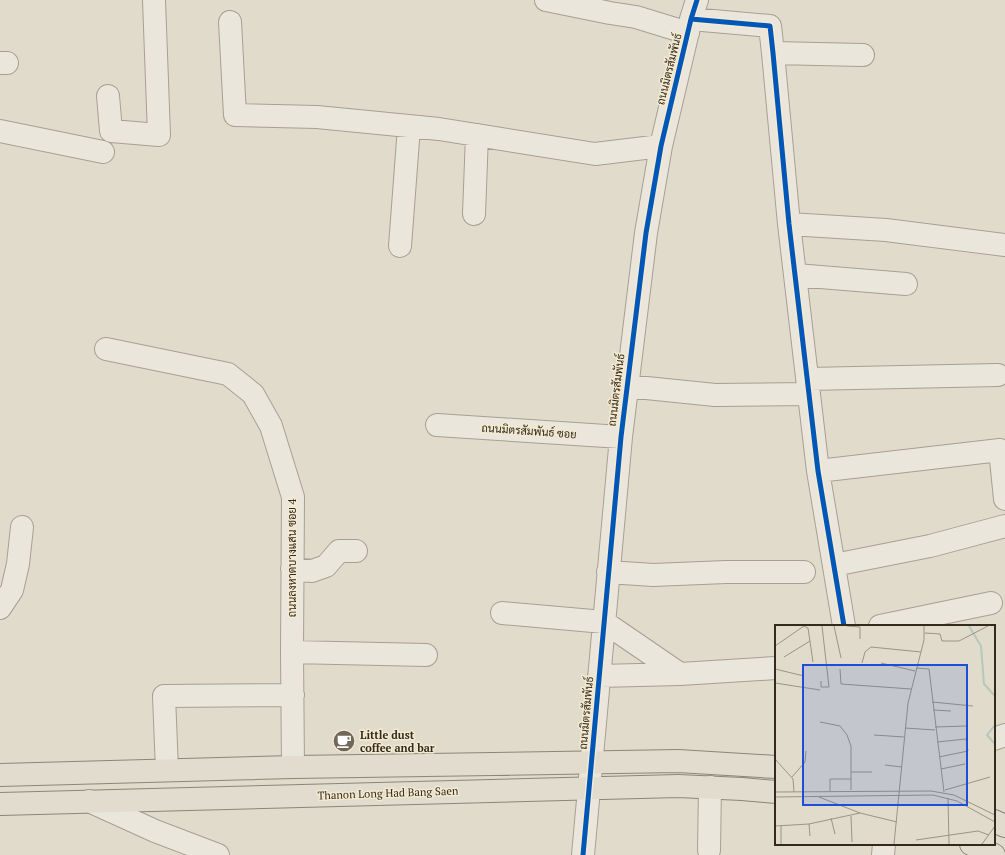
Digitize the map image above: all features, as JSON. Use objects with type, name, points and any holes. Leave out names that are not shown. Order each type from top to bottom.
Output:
[{"type":"main road","points":[[0,775],[293,767],[591,762],[678,762],[775,767]]},
{"type":"main road","name":"Thanon Long Had Bang Saen","points":[[0,804],[678,786],[775,792]]},
{"type":"main road","points":[[995,821],[1005,826]]},
{"type":"main road","points":[[973,845],[994,855]]},
{"type":"street","points":[[108,96],[111,131],[159,135],[154,0]]},
{"type":"street","points":[[546,0],[636,17],[692,17],[770,26],[790,224],[818,471],[844,625]]},
{"type":"street","name":"ถนนมิตรสัมพันธ์","points":[[583,855],[620,437],[646,233],[660,146],[692,17]]},
{"type":"street","points":[[230,22],[235,115],[317,117],[439,129],[595,154],[660,146]]},
{"type":"street","points":[[773,53],[863,55]]},
{"type":"street","points":[[400,246],[409,127]]},
{"type":"street","points":[[0,131],[104,152]]},
{"type":"street","points":[[474,214],[477,135]]},
{"type":"street","points":[[790,224],[886,230],[1005,245]]},
{"type":"street","points":[[796,275],[906,284]]},
{"type":"street","name":"ถนนลงหาดบางแสน ซอย 4","points":[[106,350],[228,374],[253,394],[271,426],[293,497],[293,767]]},
{"type":"street","points":[[627,386],[715,395],[808,386],[998,375]]},
{"type":"street","name":"ถนนมิตรสัมพันธ์ ซอย","points":[[437,424],[620,437]]},
{"type":"street","points":[[818,471],[1000,450],[1005,499]]},
{"type":"street","points":[[834,565],[930,546],[1005,526]]},
{"type":"street","points":[[0,608],[12,590],[18,564],[22,527]]},
{"type":"street","points":[[292,569],[312,571],[326,566],[339,551],[356,551]]},
{"type":"street","points":[[608,572],[653,575],[726,572],[804,572]]},
{"type":"street","points":[[885,625],[991,603]]},
{"type":"street","points":[[502,613],[604,622],[680,674]]},
{"type":"street","points":[[292,652],[426,654]]},
{"type":"street","points":[[599,676],[680,674],[775,668]]},
{"type":"street","points":[[167,770],[164,696],[293,695]]},
{"type":"street","points":[[995,739],[1005,735]]},
{"type":"street","points":[[709,850],[710,787]]},
{"type":"street","points":[[90,801],[154,831],[218,855]]},
{"type":"street","points":[[883,855],[884,845]]},
{"type":"cycle path","points":[[583,855],[621,437],[646,233],[661,146],[691,19],[697,0]]},
{"type":"cycle path","points":[[691,19],[770,26],[789,224],[818,471],[844,625]]},
{"type":"place","name":"Little dust coffee and bar","points":[[344,741]]}]
